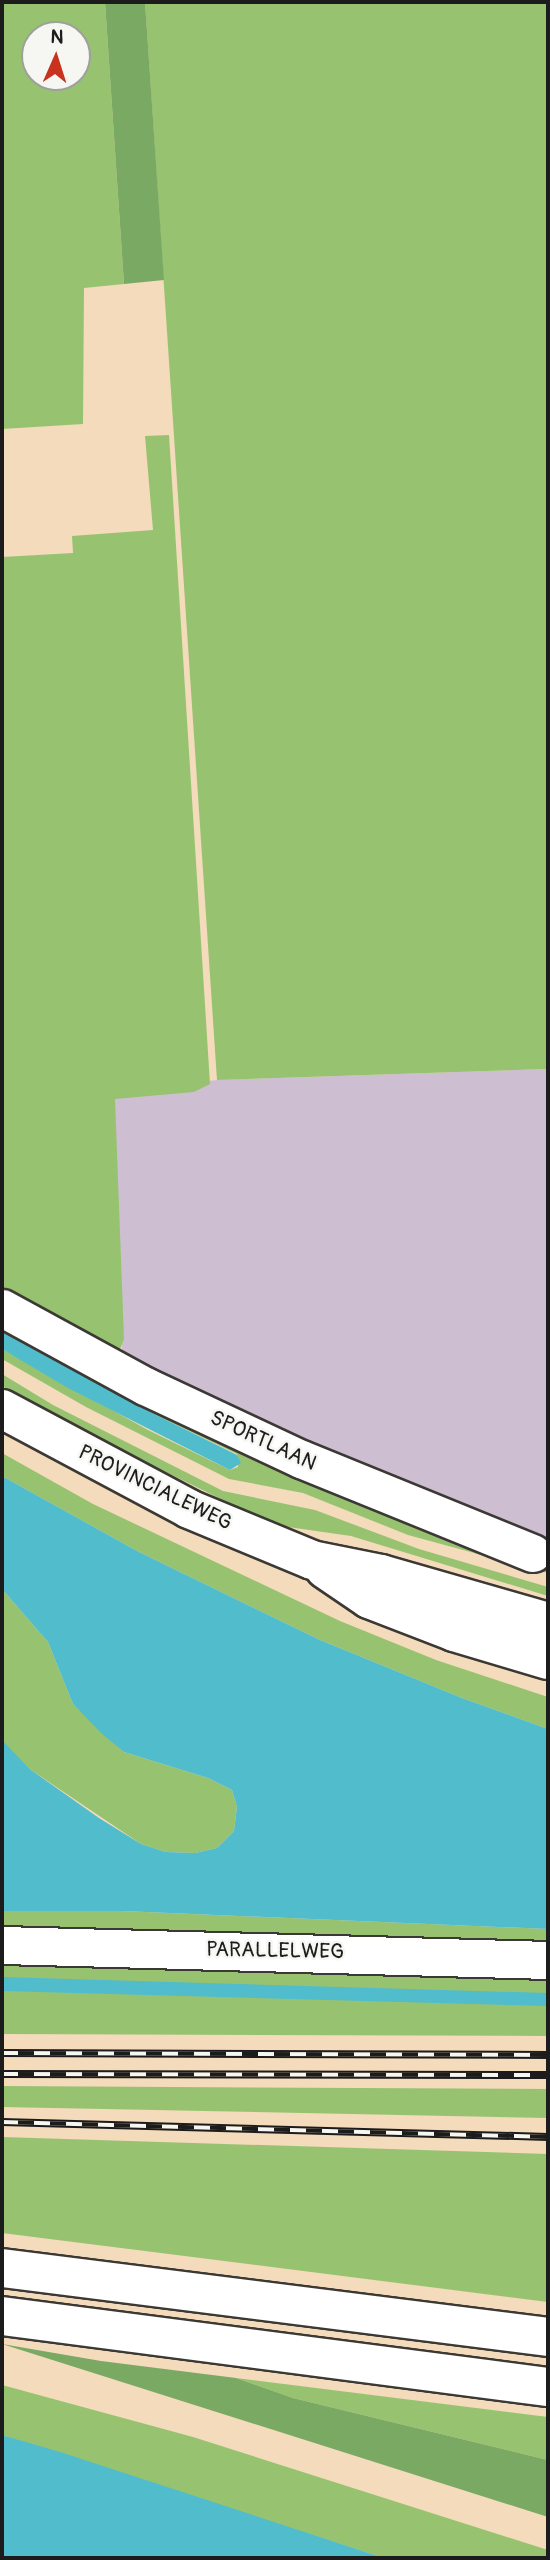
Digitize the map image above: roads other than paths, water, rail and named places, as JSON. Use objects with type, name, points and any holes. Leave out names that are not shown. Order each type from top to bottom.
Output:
[{"type":"main road","name":"PROVINCIALEWEG","points":[[2,1409],[189,1509],[312,1560],[381,1574],[548,1622]]},
{"type":"main road","name":"PROVINCIALEWEG","points":[[312,1560],[369,1599],[454,1632],[548,1660]]},
{"type":"main road","points":[[2,2268],[548,2337]]},
{"type":"main road","points":[[2,2316],[548,2387]]},
{"type":"street","name":"SPORTLAAN","points":[[2,1308],[145,1386],[301,1459],[534,1553]]},
{"type":"street","name":"PARALLELWEG","points":[[2,1945],[548,1961]]},
{"type":"water","points":[[2,1329],[156,1415],[237,1455],[241,1463],[230,1470],[68,1388],[2,1349]]},
{"type":"water","points":[[2,1476],[139,1552],[320,1640],[462,1698],[548,1729],[548,1929],[123,1911],[2,1911],[2,1740],[31,1770],[99,1818],[141,1844],[166,1852],[195,1853],[217,1848],[234,1831],[237,1807],[232,1790],[208,1778],[124,1752],[73,1704],[48,1642],[2,1589]]},
{"type":"water","points":[[2,1977],[548,1993],[548,2006],[2,1991]]},
{"type":"water","points":[[2,2435],[60,2452],[384,2558],[2,2558]]},
{"type":"railway","points":[[2,2053],[548,2055]]},
{"type":"railway","points":[[2,2074],[548,2075]]},
{"type":"railway","points":[[2,2122],[548,2137]]}]
